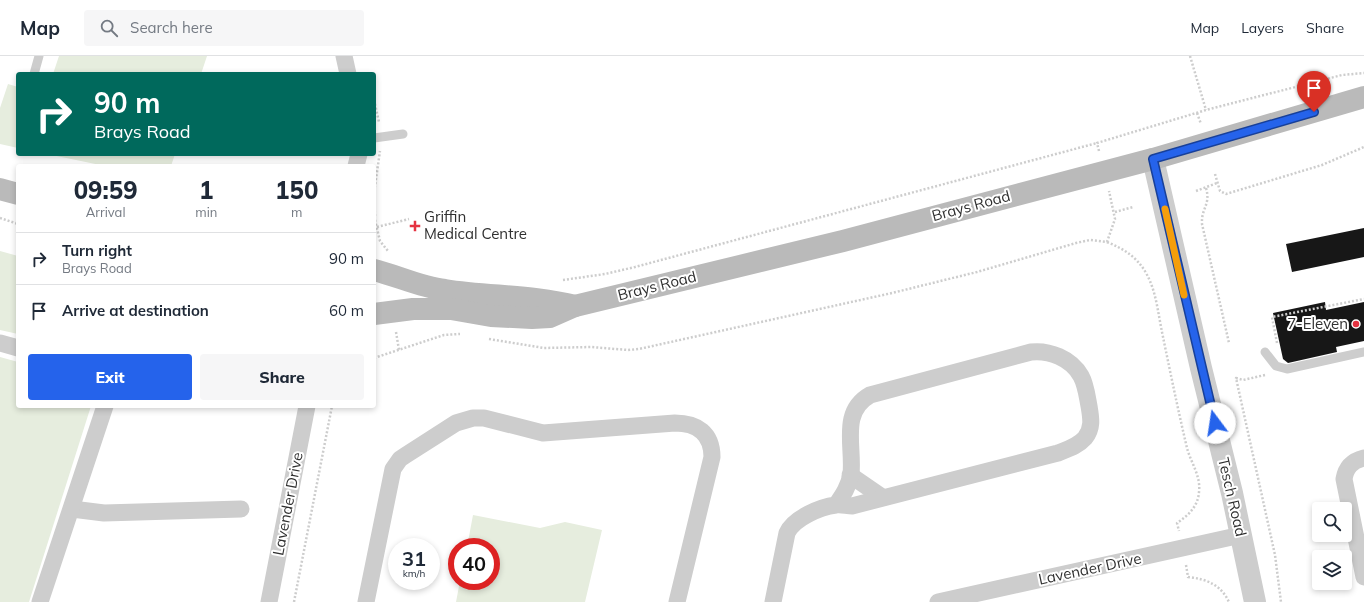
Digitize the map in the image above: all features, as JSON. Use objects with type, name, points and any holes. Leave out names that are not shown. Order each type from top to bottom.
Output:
[{"type":"main road","name":"Brays Road","points":[[376,314],[412,309],[451,309],[498,316],[532,318],[550,316],[575,306],[843,241],[1153,159],[1364,97]]},
{"type":"main road","points":[[0,189],[16,193]]},
{"type":"main road","name":"Brays Road","points":[[376,271],[428,288],[506,297],[550,299],[575,306]]},
{"type":"street","points":[[344,56],[348,72]]},
{"type":"street","name":"Tesch Road","points":[[1153,159],[1241,535],[1255,602]]},
{"type":"street","points":[[0,343],[16,347]]},
{"type":"street","points":[[773,602],[784,541],[790,526],[803,517],[836,505],[852,506],[882,497],[1058,453],[1076,446],[1085,437],[1091,425],[1085,388],[1081,375],[1070,364],[1054,354],[1047,351],[1031,352],[870,394],[858,403],[852,417],[850,475],[847,488],[836,505]]},
{"type":"street","points":[[40,602],[104,408]]},
{"type":"street","name":"Lavender Drive","points":[[269,602],[307,408]]},
{"type":"street","points":[[366,602],[393,469],[400,459],[456,424],[473,418],[484,418],[543,433],[675,423],[689,424],[701,429],[711,443],[712,457],[677,602]]},
{"type":"street","points":[[1364,458],[1347,467],[1344,480],[1364,578]]},
{"type":"street","points":[[850,475],[882,497]]},
{"type":"street","points":[[72,509],[104,514],[241,509]]},
{"type":"street","name":"Lavender Drive","points":[[938,602],[1241,535]]},
{"type":"lane","points":[[35,72],[39,56]]},
{"type":"lane","points":[[376,138],[403,134]]},
{"type":"lane","points":[[1265,352],[1276,366],[1287,369],[1364,352]]},
{"type":"path","points":[[1190,56],[1206,110]]},
{"type":"path","points":[[556,281],[594,276],[635,267],[1097,143],[1206,110],[1342,75],[1364,73]]},
{"type":"path","points":[[1197,113],[1201,124]]},
{"type":"path","points":[[1097,143],[1099,151]]},
{"type":"path","points":[[1215,174],[1220,191],[1226,194],[1322,165],[1364,147]]},
{"type":"path","points":[[1196,191],[1217,183]]},
{"type":"path","points":[[1206,188],[1209,201],[1202,214],[1202,224],[1229,344]]},
{"type":"path","points":[[1107,242],[1115,219],[1112,200]]},
{"type":"path","points":[[1115,212],[1133,207]]},
{"type":"path","points":[[0,218],[16,223]]},
{"type":"path","points":[[377,227],[409,219]]},
{"type":"path","points":[[376,223],[380,241],[384,248],[390,253]]},
{"type":"path","points":[[482,337],[544,348],[591,347],[628,350],[639,349],[892,293],[977,272],[1076,243],[1090,240],[1107,242],[1125,250],[1140,264],[1147,275],[1155,302],[1187,447],[1197,473],[1200,487],[1194,508],[1177,523],[1180,532]]},
{"type":"path","points":[[1278,346],[1272,317],[1364,299]]},
{"type":"path","points":[[395,328],[399,350]]},
{"type":"path","points":[[376,357],[444,336],[465,334]]},
{"type":"path","points":[[1268,374],[1243,380],[1236,378],[1275,555],[1281,602]]},
{"type":"path","points":[[294,602],[332,408]]},
{"type":"path","points":[[1187,569],[1188,578],[1204,579],[1210,582],[1222,591],[1229,602]]},
{"type":"green space","points":[[59,56],[207,56],[202,72],[54,72]]},
{"type":"green space","points":[[8,84],[16,86],[16,148],[0,144],[0,108]]},
{"type":"green space","points":[[57,156],[174,156],[172,164],[95,164]]},
{"type":"green space","points":[[0,251],[16,255],[16,334],[0,330]]},
{"type":"green space","points":[[0,357],[16,361],[16,408],[90,408],[29,602],[0,602]]},
{"type":"green space","points":[[473,515],[540,528],[565,522],[602,530],[585,602],[456,602],[458,590],[500,590],[500,538],[469,538]]},
{"type":"building","points":[[1364,228],[1364,257],[1292,272],[1286,244]]},
{"type":"building","points":[[1325,302],[1326,310],[1364,302],[1364,341],[1336,347],[1337,352],[1288,363],[1283,359],[1273,313]]},
{"type":"slow traffic","points":[[1165,209],[1184,295]]},
{"type":"place","name":"Griffin Medical Centre","points":[[415,226]]},
{"type":"place","name":"7-Eleven","points":[[1356,324]]},
{"type":"route","points":[[1215,423],[1153,159],[1314,112]]}]
